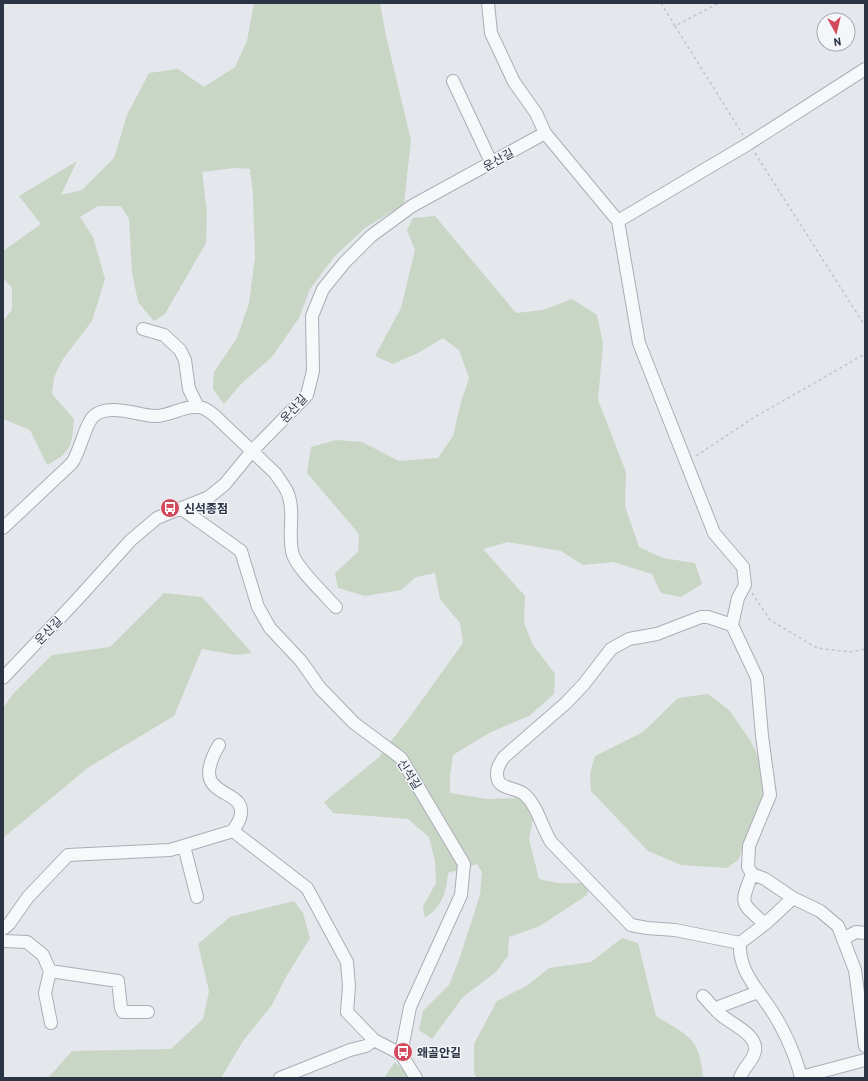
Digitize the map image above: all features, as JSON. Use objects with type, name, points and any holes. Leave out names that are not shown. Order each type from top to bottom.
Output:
[{"type":"street","points":[[488,3],[491,34],[514,82],[536,113],[545,133],[618,221],[639,343],[714,533],[744,567],[745,585],[738,598],[732,625],[757,678],[762,736],[770,795],[749,846],[748,866],[752,874],[764,879],[793,898],[820,911],[838,926],[855,970],[865,1046]]},
{"type":"street","points":[[618,221],[748,144],[865,69]]},
{"type":"street","points":[[453,81],[491,162]]},
{"type":"street","name":"운산길","points":[[3,678],[74,604],[131,540],[157,518],[209,497],[224,484],[252,451],[307,394],[313,371],[312,316],[323,289],[344,262],[370,236],[412,206],[545,133]]},
{"type":"street","points":[[143,328],[164,335],[180,350],[185,360],[189,389],[198,407]]},
{"type":"street","points":[[3,528],[72,463],[79,452],[92,418],[107,411],[161,416],[198,407],[206,409],[215,416],[275,473],[289,495],[291,504],[291,540],[293,555],[300,566],[336,607]]},
{"type":"street","name":"신석길","points":[[182,508],[241,551],[258,607],[270,628],[301,661],[320,688],[354,723],[401,758],[464,864],[461,895],[410,1007],[401,1054]]},
{"type":"street","points":[[732,625],[708,617],[701,617],[657,634],[621,642],[611,649],[584,684],[566,703],[504,757],[499,765],[497,773],[498,781],[503,786],[518,789],[533,804],[545,833],[551,842],[631,925],[675,930],[740,943],[765,924],[793,898]]},
{"type":"street","points":[[3,929],[9,924],[28,897],[68,855],[170,850],[233,831],[240,818],[240,804],[214,786],[209,780],[208,772],[210,763],[219,746]]},
{"type":"street","points":[[233,831],[307,888],[347,962],[349,986],[347,1012],[374,1040],[401,1054],[416,1078]]},
{"type":"street","points":[[184,846],[197,897]]},
{"type":"street","points":[[752,874],[743,896],[743,901],[745,907],[765,924]]},
{"type":"street","points":[[843,939],[856,932],[865,934]]},
{"type":"street","points":[[3,942],[27,942],[43,955],[50,972],[45,992],[51,1023]]},
{"type":"street","points":[[740,943],[740,955],[743,966],[758,992],[775,1016],[785,1035],[801,1077],[865,1060]]},
{"type":"street","points":[[50,972],[118,982],[120,985],[121,1008],[123,1012],[148,1012]]},
{"type":"street","points":[[717,1010],[721,1006],[758,992]]},
{"type":"street","points":[[703,996],[721,1016],[736,1024],[753,1040],[756,1045],[755,1052],[740,1078]]},
{"type":"street","points":[[280,1078],[350,1050],[366,1046],[374,1040]]},
{"type":"path","points":[[661,3],[748,144],[865,326]]},
{"type":"path","points":[[676,26],[719,3]]},
{"type":"path","points":[[687,462],[753,418],[865,354]]},
{"type":"path","points":[[745,585],[770,620],[817,648],[850,652],[865,649]]},
{"type":"green space","points":[[254,3],[380,3],[386,36],[411,140],[404,204],[365,228],[334,257],[310,289],[299,318],[272,357],[242,383],[224,404],[213,389],[214,372],[237,338],[249,303],[255,257],[253,195],[250,169],[235,168],[202,172],[207,212],[206,243],[165,314],[154,321],[138,302],[132,272],[129,219],[121,206],[98,206],[80,217],[93,237],[105,279],[92,321],[63,359],[54,377],[52,394],[74,419],[69,447],[66,452],[47,465],[30,430],[3,419],[3,321],[12,310],[12,288],[3,278],[3,251],[41,224],[19,196],[77,161],[61,195],[82,190],[114,158],[127,115],[149,73],[178,69],[204,87],[235,67],[247,41]]},
{"type":"green space","points":[[435,216],[516,313],[543,310],[572,299],[597,315],[603,343],[598,400],[626,472],[625,506],[639,547],[663,558],[695,563],[702,584],[681,597],[661,593],[652,574],[613,562],[583,565],[561,551],[508,542],[483,549],[525,596],[524,623],[533,645],[555,674],[554,694],[529,716],[491,732],[453,755],[450,775],[450,793],[487,799],[521,798],[534,814],[529,839],[539,879],[557,883],[589,883],[587,895],[540,926],[509,937],[508,956],[496,972],[463,997],[432,1039],[419,1030],[423,1011],[449,985],[459,960],[480,895],[482,872],[477,864],[448,873],[442,899],[435,909],[425,918],[423,906],[436,883],[435,861],[429,837],[408,819],[333,813],[324,802],[378,758],[409,718],[463,643],[460,623],[440,599],[435,573],[416,577],[401,590],[365,596],[338,588],[335,573],[358,552],[359,534],[307,473],[311,447],[336,440],[362,442],[399,461],[438,458],[453,436],[461,402],[469,378],[459,350],[443,338],[418,353],[393,364],[375,356],[401,308],[415,250],[407,230],[413,218]]},
{"type":"green space","points":[[164,593],[202,597],[252,653],[236,655],[202,649],[174,716],[89,767],[3,838],[3,708],[13,694],[52,655],[110,647]]},
{"type":"green space","points":[[708,694],[729,710],[750,740],[759,758],[765,798],[738,860],[727,868],[681,865],[648,851],[591,791],[590,774],[595,756],[643,732],[678,698]]},
{"type":"green space","points":[[294,901],[303,913],[310,938],[286,977],[272,1005],[243,1041],[221,1078],[48,1078],[72,1051],[171,1049],[203,1019],[209,991],[198,944],[230,917]]},
{"type":"green space","points":[[622,938],[638,943],[656,1016],[676,1028],[690,1039],[699,1054],[703,1078],[477,1078],[474,1073],[474,1044],[497,1001],[528,985],[549,968],[591,962]]},
{"type":"green space","points":[[395,1062],[413,1078],[384,1078]]},
{"type":"place","name":"신석종점","points":[[170,508]]},
{"type":"place","name":"왜골안길","points":[[403,1052]]}]
